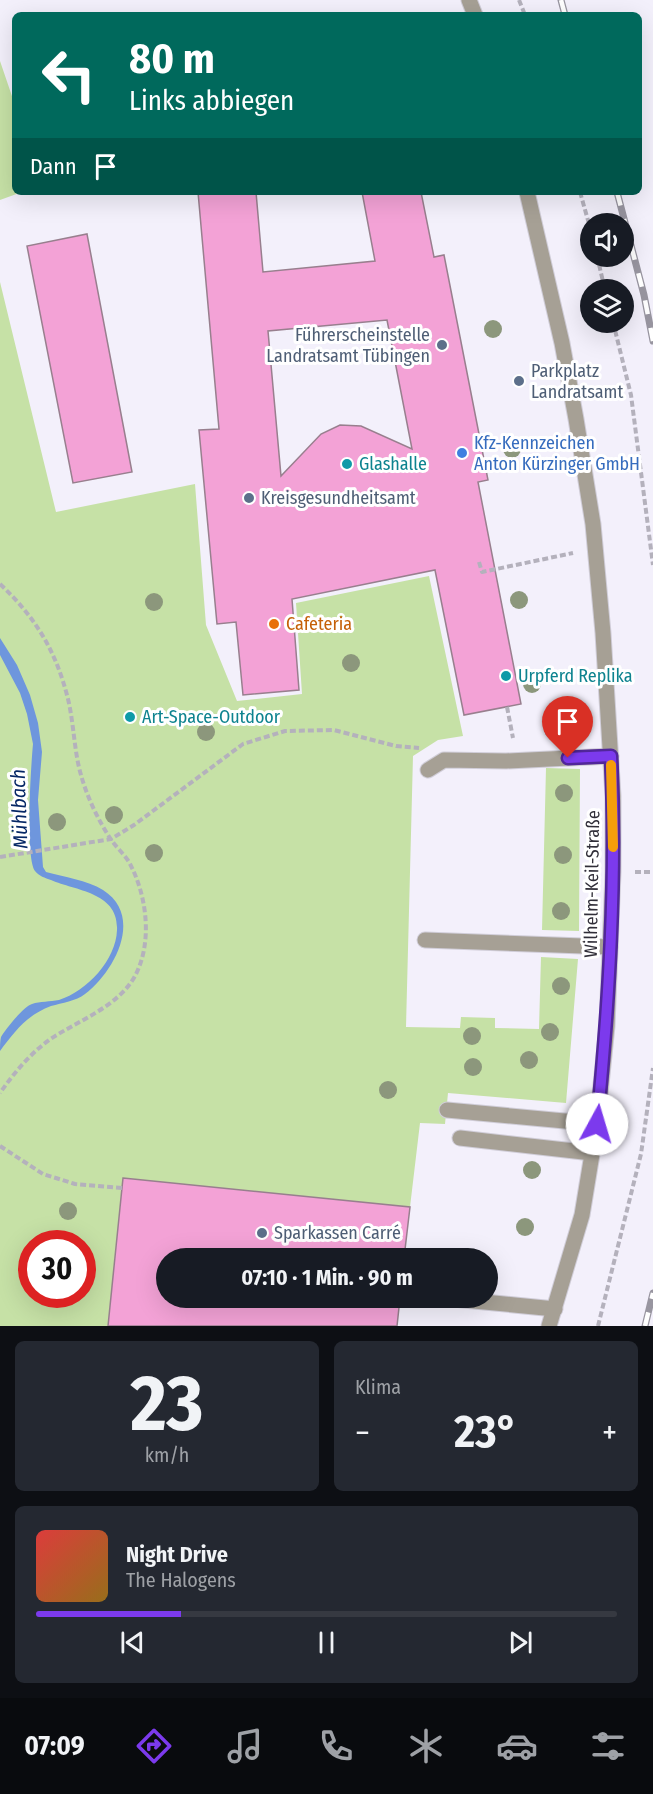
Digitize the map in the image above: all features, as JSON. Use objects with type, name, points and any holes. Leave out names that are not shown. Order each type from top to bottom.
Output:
[{"type":"street","name":"Wilhelm-Keil-Straße","points":[[528,195],[562,343],[593,524],[611,756],[613,872],[607,1026],[597,1124],[582,1215],[549,1326]]},
{"type":"street","points":[[429,770],[444,760],[506,761],[611,756]]},
{"type":"street","points":[[425,940],[610,946]]},
{"type":"street","points":[[447,1110],[597,1124]]},
{"type":"street","points":[[460,1138],[592,1154]]},
{"type":"street","points":[[498,1303],[555,1309]]},
{"type":"path","points":[[581,195],[586,213]]},
{"type":"path","points":[[616,333],[631,395],[653,565]]},
{"type":"path","points":[[479,562],[482,572],[595,548]]},
{"type":"path","points":[[0,584],[22,606],[48,642],[68,699],[81,775],[94,807],[111,839],[128,862],[142,896],[145,923],[145,947],[135,976],[115,999],[84,1021],[49,1041],[18,1067],[0,1093]]},
{"type":"path","points":[[507,706],[513,739]]},
{"type":"path","points":[[535,735],[608,722]]},
{"type":"path","points":[[0,857],[111,839],[243,744],[285,731],[334,730],[406,747]]},
{"type":"path","points":[[504,740],[524,737]]},
{"type":"path","points":[[598,1326],[641,1154],[653,1068]]},
{"type":"path","points":[[0,1146],[43,1174],[75,1184],[122,1188]]},
{"type":"green space","points":[[0,61],[12,96],[14,195],[0,200]]},
{"type":"green space","points":[[0,282],[56,512],[195,484],[206,625],[237,701],[302,694],[296,603],[429,576],[463,736],[438,740],[413,756],[406,1027],[460,1028],[461,1017],[495,1018],[495,1028],[539,1029],[541,957],[578,959],[566,1103],[448,1093],[445,1124],[420,1123],[410,1207],[123,1178],[108,1326],[0,1326]]},
{"type":"green space","points":[[546,768],[580,769],[579,931],[542,930]]},
{"type":"water","points":[[0,638],[17,665],[30,695],[38,723],[42,752],[38,800],[43,867],[46,872],[83,881],[103,890],[115,901],[122,914],[123,928],[121,943],[115,958],[96,984],[85,994],[69,1002],[51,1006],[35,1014],[16,1030],[0,1051],[1,1037],[24,1009],[35,1003],[59,1000],[69,996],[98,973],[111,952],[117,930],[116,917],[104,900],[44,878],[35,871],[29,830],[33,744],[20,693],[0,655]]},
{"type":"building","points":[[198,195],[256,195],[263,272],[375,261],[363,195],[422,195],[434,257],[444,255],[488,480],[478,482],[521,704],[464,715],[435,570],[292,599],[299,690],[243,695],[236,622],[217,624],[199,430],[219,429]],"holes":[[[387,320],[412,449],[361,426],[340,425],[321,434],[281,476],[268,331]]]},
{"type":"building","points":[[87,234],[132,472],[73,483],[27,246]]},
{"type":"building","name":"Sparkassen Carré","points":[[123,1178],[410,1207],[405,1248],[156,1248],[156,1308],[399,1308],[397,1326],[108,1326]]},
{"type":"railway","points":[[561,0],[564,12]]},
{"type":"railway","points":[[618,195],[644,295],[653,341]]},
{"type":"railway","points":[[645,1326],[653,1293]]},
{"type":"slow traffic","points":[[611,765],[613,847]]},
{"type":"place","name":"Führerscheinstelle Landratsamt Tübingen","points":[[442,345]]},
{"type":"place","name":"Parkplatz Landratsamt","points":[[519,381]]},
{"type":"place","name":"Kfz-Kennzeichen Anton Kürzinger GmbH","points":[[462,453]]},
{"type":"place","name":"Glashalle","points":[[347,464]]},
{"type":"place","name":"Kreisgesundheitsamt","points":[[249,498]]},
{"type":"place","name":"Cafeteria","points":[[274,624]]},
{"type":"place","name":"Urpferd Replika","points":[[506,676]]},
{"type":"place","name":"Art-Space-Outdoor","points":[[130,717]]},
{"type":"place","name":"Sparkassen Carré","points":[[262,1233]]},
{"type":"route","points":[[568,758],[611,756],[613,872],[607,1026],[597,1124]]},
{"type":"water label","name":"Mühlbach","points":[[19,809]]}]
